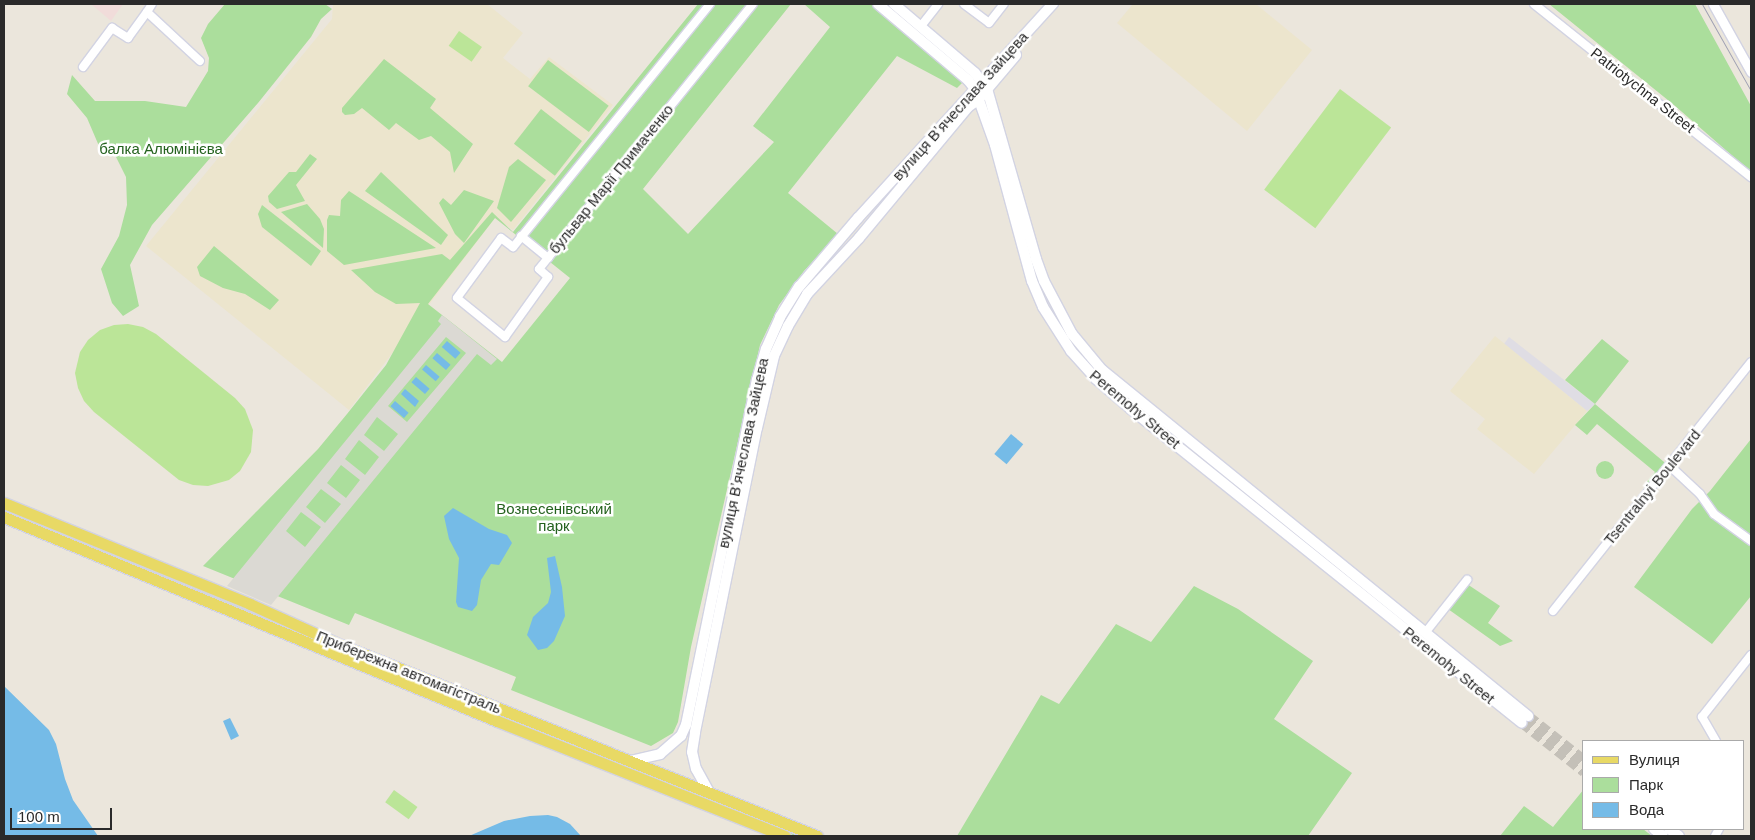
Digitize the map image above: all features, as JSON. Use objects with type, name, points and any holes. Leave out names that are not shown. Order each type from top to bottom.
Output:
[{"type":"main road","name":"Peremohy Street","points":[[878,4],[981,90],[993,104],[1036,259],[1053,299],[1069,327],[1102,370],[1425,633],[1525,719],[1131,409],[1096,379],[1070,350],[1043,307],[1032,281],[981,90],[975,73],[894,4]]},
{"type":"main road","name":"вулиця Вʼячеслава Зайцева","points":[[710,792],[696,769],[692,752],[694,732],[757,428],[774,356],[788,326],[807,294],[859,238],[1053,4]]},
{"type":"main road","name":"вулиця Вʼячеслава Зайцева","points":[[630,761],[660,754],[681,736],[686,725],[757,380],[766,349],[780,318],[799,287],[858,218],[981,90],[1058,4]]},
{"type":"main road","points":[[1058,333],[1066,334],[1069,327]]},
{"type":"main road","points":[[1070,350],[1073,346],[1081,345]]},
{"type":"main road","name":"Прибережна автомагістраль","points":[[4,503],[250,604],[341,645],[817,836]]},
{"type":"main road","name":"Прибережна автомагістраль","points":[[4,518],[184,593],[785,836]]},
{"type":"main road","points":[[184,593],[190,585],[185,578]]},
{"type":"main road","points":[[198,598],[199,588],[205,586]]},
{"type":"street","points":[[84,67],[112,28],[128,38],[152,4]]},
{"type":"street","points":[[548,258],[540,269],[548,277],[504,337],[458,298],[501,238],[513,248],[710,4]]},
{"type":"street","name":"бульвар Марії Примаченко","points":[[521,236],[548,258],[753,4]]},
{"type":"street","points":[[921,26],[938,4]]},
{"type":"street","points":[[964,4],[989,23],[1004,4]]},
{"type":"street","name":"Patriotychna Street","points":[[1534,4],[1751,178]]},
{"type":"street","points":[[1713,4],[1751,72]]},
{"type":"street","points":[[147,12],[200,61]]},
{"type":"street","name":"Tsentralnyi Boulevard","points":[[1553,611],[1751,362]]},
{"type":"street","points":[[1670,466],[1700,494],[1714,514],[1751,541]]},
{"type":"street","points":[[1425,633],[1467,580]]},
{"type":"street","points":[[1715,740],[1702,717],[1751,655]]},
{"type":"shaded area","points":[[91,4],[123,4],[111,21]]},
{"type":"shaded area","points":[[333,4],[487,4],[523,33],[503,58],[530,79],[549,57],[613,105],[513,230],[495,218],[349,410],[146,246],[332,19]]},
{"type":"shaded area","points":[[1133,4],[1256,4],[1312,50],[1247,131],[1117,23]]},
{"type":"shaded area","points":[[442,315],[497,359],[491,365],[477,354],[271,605],[227,586],[441,324],[438,321]],"holes":[[[446,337],[466,353],[407,422],[388,406]],[[377,417],[398,434],[384,451],[364,435]],[[359,440],[379,457],[365,475],[345,459]],[[341,465],[360,480],[346,498],[327,483]],[[321,489],[341,504],[325,523],[306,507]],[[301,512],[321,527],[305,547],[286,531]]]},
{"type":"shaded area","points":[[1495,336],[1587,411],[1534,474],[1477,429],[1485,419],[1450,391]]},
{"type":"shaded area","points":[[1509,337],[1595,404],[1587,411],[1504,344]]},
{"type":"green space","name":"балка Алюмінієва","points":[[225,4],[325,4],[332,9],[321,19],[311,37],[258,103],[152,225],[130,265],[139,306],[123,316],[112,303],[101,269],[119,236],[127,205],[126,177],[116,157],[99,146],[87,118],[67,94],[72,75],[95,101],[145,101],[186,107],[208,71],[209,58],[201,38],[208,24]]},
{"type":"green space","name":"Вознесенівський парк","points":[[698,4],[791,4],[643,189],[688,234],[774,142],[753,126],[830,27],[804,4],[871,4],[965,80],[957,88],[897,56],[788,193],[838,234],[804,271],[779,305],[760,345],[691,647],[678,722],[673,733],[651,746],[511,690],[516,677],[355,613],[349,625],[203,566],[318,449],[347,414],[386,365],[420,303],[396,304],[375,292],[351,270],[442,254],[450,260],[492,212],[513,232]],"holes":[[[495,218],[570,278],[502,362],[428,304]]]},
{"type":"green space","points":[[1549,4],[1695,4],[1751,106],[1751,172],[1674,105]]},
{"type":"green space","points":[[459,31],[482,47],[472,62],[449,46]]},
{"type":"green space","points":[[384,59],[436,99],[430,108],[473,144],[454,173],[450,152],[431,136],[419,140],[396,123],[389,130],[362,108],[354,114],[345,115],[342,112],[342,108]]},
{"type":"green space","points":[[548,60],[609,106],[589,132],[528,86]]},
{"type":"green space","points":[[1340,89],[1391,128],[1315,228],[1264,190]]},
{"type":"green space","points":[[541,109],[582,141],[555,176],[514,144]]},
{"type":"green space","points":[[310,154],[317,159],[296,185],[305,201],[277,209],[269,202],[268,196],[289,172],[296,172]]},
{"type":"green space","points":[[518,159],[546,180],[511,222],[497,208],[509,167]]},
{"type":"green space","points":[[381,172],[448,235],[441,245],[365,191]]},
{"type":"green space","points":[[464,190],[494,201],[464,243],[455,234],[439,203],[443,198],[451,205]]},
{"type":"green space","points":[[349,191],[436,248],[344,265],[327,251],[327,220],[329,215],[340,216],[341,200]]},
{"type":"green space","points":[[307,204],[320,219],[324,229],[323,248],[281,212]]},
{"type":"green space","points":[[262,205],[321,251],[311,266],[262,227],[258,214]]},
{"type":"green space","points":[[214,246],[279,300],[270,310],[245,294],[223,288],[200,276],[197,267]]},
{"type":"green space","points":[[128,324],[143,327],[156,334],[235,398],[245,409],[253,430],[251,452],[240,471],[229,480],[208,486],[193,485],[179,480],[94,412],[84,401],[78,388],[75,373],[80,352],[88,340],[100,330],[114,325]]},
{"type":"green space","points":[[1602,339],[1629,361],[1595,404],[1565,380]]},
{"type":"green space","points":[[1595,404],[1670,467],[1652,488],[1646,483],[1655,472],[1597,424],[1587,435],[1575,425]]},
{"type":"green space","points":[[1751,439],[1751,596],[1712,644],[1634,587],[1692,509],[1710,491]]},
{"type":"green space","points":[[1605,461],[1611,464],[1614,470],[1611,476],[1605,479],[1599,476],[1596,470],[1599,464]]},
{"type":"green space","points":[[4,508],[180,583],[177,588],[4,515]]},
{"type":"green space","points":[[1467,584],[1500,606],[1488,623],[1513,641],[1500,646],[1448,609]]},
{"type":"green space","points":[[1194,586],[1238,609],[1313,661],[1274,719],[1352,773],[1308,836],[957,836],[1041,695],[1059,704],[1116,624],[1151,642]]},
{"type":"green space","points":[[202,592],[804,836],[792,836],[200,595]]},
{"type":"green space","points":[[394,790],[417,807],[409,819],[385,802]]},
{"type":"green space","points":[[1582,791],[1582,830],[1644,830],[1652,836],[1500,836],[1524,806],[1553,827]]},
{"type":"water","points":[[447,341],[461,353],[455,359],[442,347]]},
{"type":"water","points":[[437,353],[451,365],[446,370],[432,358]]},
{"type":"water","points":[[426,365],[440,377],[436,381],[422,370]]},
{"type":"water","points":[[416,377],[430,389],[425,394],[411,382]]},
{"type":"water","points":[[405,389],[419,401],[415,407],[401,394]]},
{"type":"water","points":[[395,401],[409,413],[404,418],[390,406]]},
{"type":"water","points":[[1011,434],[1023,444],[1007,464],[994,454]]},
{"type":"water","points":[[453,508],[489,529],[507,535],[512,543],[499,565],[491,564],[481,580],[477,605],[472,611],[458,607],[456,602],[459,558],[449,539],[444,516]]},
{"type":"water","points":[[555,556],[562,587],[565,616],[554,641],[547,648],[538,650],[527,635],[533,617],[548,603],[551,592],[547,558]]},
{"type":"water","points":[[4,686],[49,730],[56,744],[65,779],[73,800],[98,836],[4,836]]},
{"type":"water","points":[[230,718],[239,736],[231,740],[223,721]]},
{"type":"water","points":[[548,815],[557,817],[570,824],[581,836],[469,836],[504,821]]},
{"type":"tunnel","points":[[1528,716],[1582,758]]},
{"type":"tunnel","points":[[1522,723],[1582,770]]},
{"type":"tram line","points":[[1702,4],[1751,91]]}]
